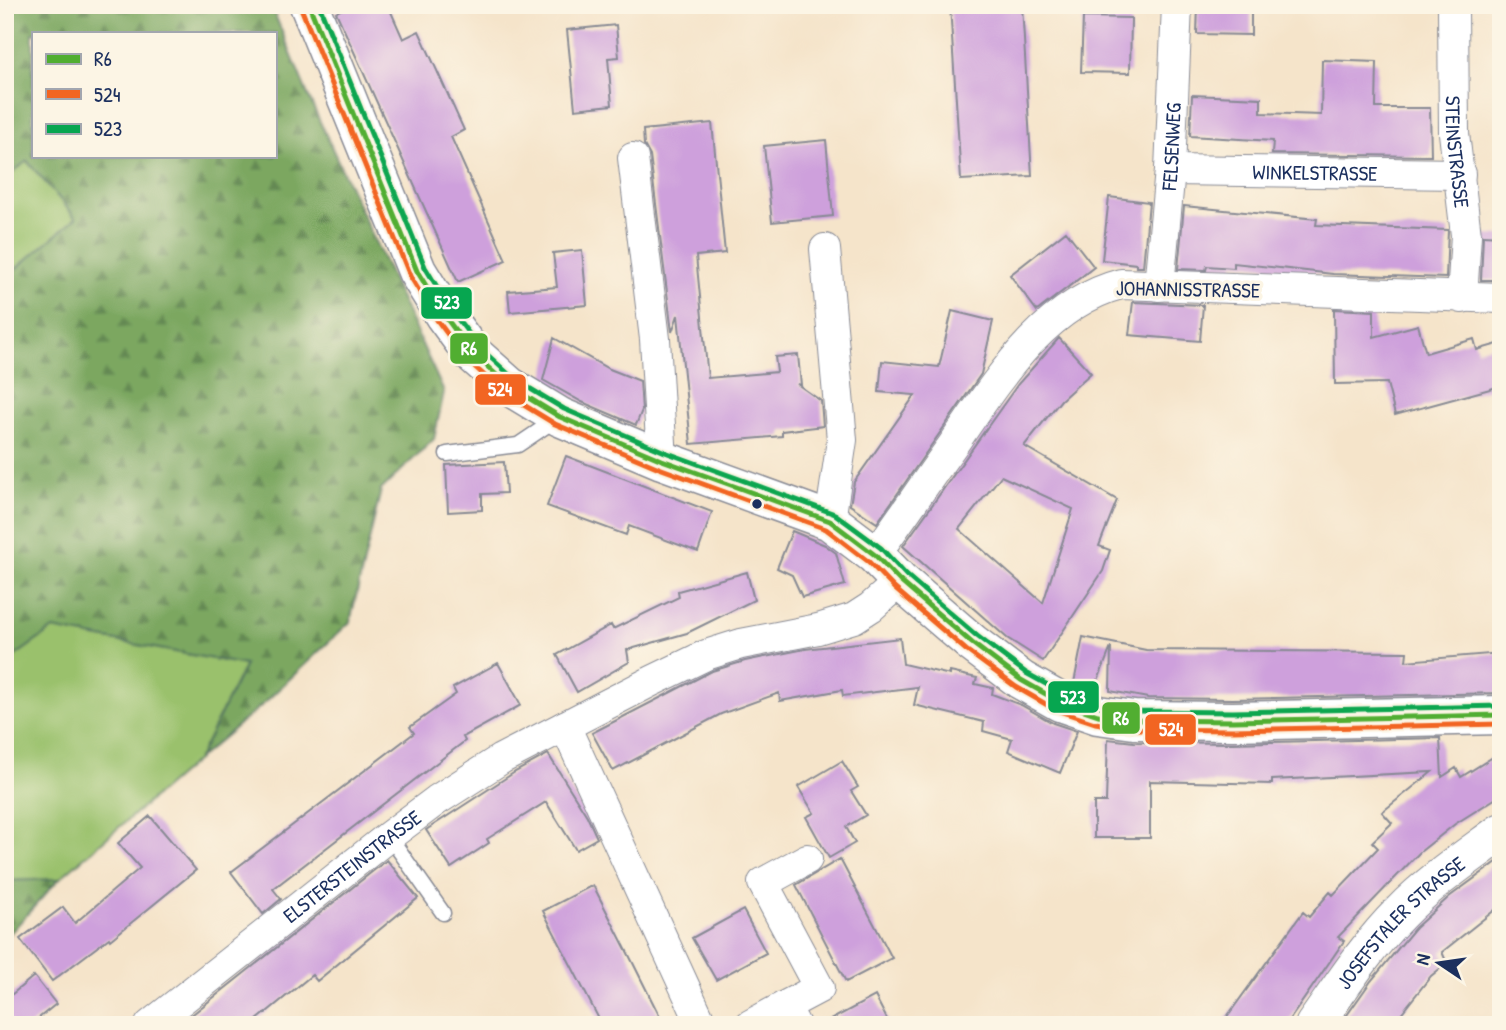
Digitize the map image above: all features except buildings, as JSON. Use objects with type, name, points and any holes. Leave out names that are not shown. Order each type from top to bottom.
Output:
[{"type":"main road","points":[[309,5],[417,271],[472,353],[509,386],[559,417],[662,460],[830,521],[888,568],[972,643],[1021,680],[1060,702],[1098,715],[1134,720],[1233,722],[1501,715]]},
{"type":"street","name":"FELSENWEG","points":[[1159,286],[1170,170],[1177,5]]},
{"type":"street","name":"STEINSTRASSE","points":[[1453,5],[1454,133],[1466,235],[1462,298]]},
{"type":"street","points":[[633,158],[655,339],[662,460]]},
{"type":"street","name":"WINKELSTRASSE","points":[[1170,170],[1460,174]]},
{"type":"street","points":[[825,249],[842,440],[830,521]]},
{"type":"street","name":"JOHANNISSTRASSE","points":[[888,568],[987,395],[1019,355],[1048,326],[1102,289],[1121,284],[1501,298]]},
{"type":"street","name":"ELSTERSTEINSTRASSE","points":[[150,1025],[389,836],[467,780],[565,726],[706,655],[741,644],[818,629],[854,618],[871,607],[888,568]]},
{"type":"street","points":[[565,726],[702,1025]]},
{"type":"street","name":"JOSEFSTALER STRASSE","points":[[1314,1025],[1398,915],[1436,880],[1501,832]]},
{"type":"street","points":[[750,1025],[790,1015],[819,988],[763,883],[807,859]]},
{"type":"lane","points":[[447,454],[518,445],[559,417]]},
{"type":"lane","points":[[389,836],[443,912]]},
{"type":"green space","points":[[5,5],[271,5],[310,100],[444,392],[434,439],[381,490],[350,622],[261,706],[198,759],[245,665],[53,629],[5,663],[5,278],[76,218],[27,161],[5,179]]},
{"type":"green space","points":[[27,160],[76,218],[5,278],[5,179]]},
{"type":"green space","points":[[53,629],[245,665],[198,759],[59,879],[5,881],[5,663]]},
{"type":"green space","points":[[59,879],[5,939],[5,881]]},
{"type":"transit line","name":"R6","points":[[309,5],[417,271],[472,353],[509,386],[560,417],[662,460],[830,521],[875,555],[900,581],[972,643],[1021,680],[1060,702],[1098,715],[1134,720],[1233,721],[1501,715]]},
{"type":"transit line","name":"523","points":[[319,5],[425,267],[451,310],[479,347],[514,379],[564,409],[665,452],[835,514],[881,548],[906,575],[977,636],[1026,673],[1064,694],[1100,706],[1135,711],[1233,712],[1501,706]]},
{"type":"transit line","name":"524","points":[[301,8],[410,276],[437,320],[466,359],[504,393],[555,424],[659,468],[826,529],[869,562],[894,588],[966,650],[1016,687],[1056,710],[1095,723],[1134,729],[1233,730],[1501,724]]}]
